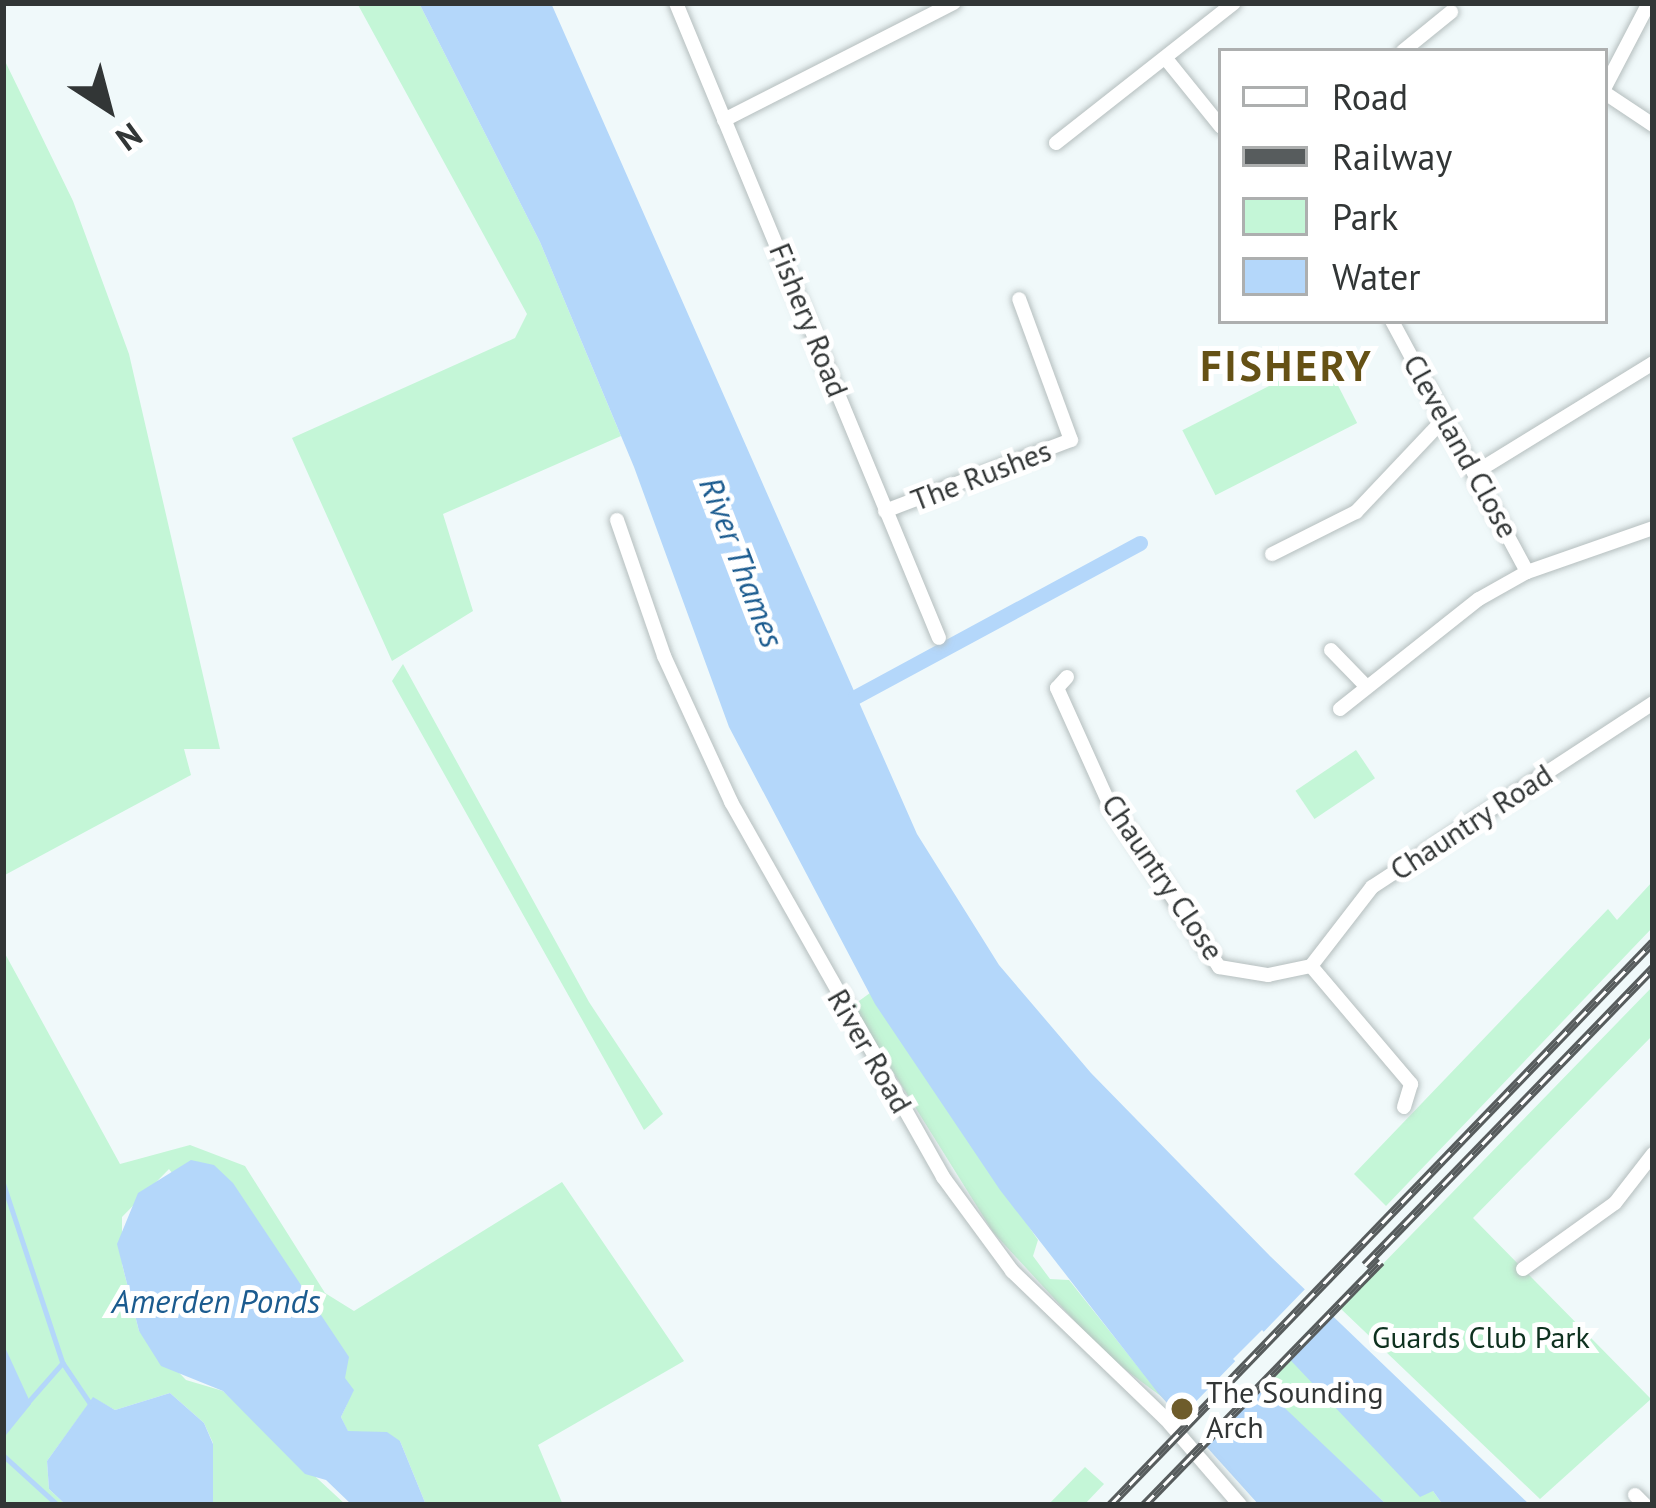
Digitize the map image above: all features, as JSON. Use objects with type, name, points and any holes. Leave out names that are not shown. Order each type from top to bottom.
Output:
[{"type":"street","name":"Fishery Road","points":[[676,3],[938,638]]},
{"type":"street","points":[[724,120],[954,3]]},
{"type":"street","points":[[1056,142],[1167,60],[1234,3]]},
{"type":"street","points":[[1608,84],[1649,3]]},
{"type":"street","points":[[1407,48],[1450,12]]},
{"type":"street","points":[[1167,60],[1218,123]]},
{"type":"street","points":[[1608,92],[1653,125]]},
{"type":"street","name":"The Rushes","points":[[885,512],[1071,440],[1019,299]]},
{"type":"street","name":"Cleveland Close","points":[[1394,324],[1527,572]]},
{"type":"street","points":[[1476,472],[1653,363]]},
{"type":"street","points":[[1272,554],[1355,512],[1442,421]]},
{"type":"street","name":"River Road","points":[[617,520],[664,656],[731,802],[943,1177],[1012,1270],[1165,1418],[1240,1505]]},
{"type":"street","name":"Cleveland Close","points":[[1340,709],[1364,684],[1527,572],[1653,527]]},
{"type":"street","points":[[1331,650],[1364,684]]},
{"type":"street","name":"Chauntry Close","points":[[1067,677],[1058,688],[1108,801],[1219,967],[1268,975],[1311,966]]},
{"type":"street","name":"Chauntry Road","points":[[1311,966],[1372,887],[1653,703]]},
{"type":"street","points":[[1311,966],[1411,1084],[1404,1107]]},
{"type":"street","points":[[1522,1269],[1615,1203],[1652,1158]]},
{"type":"green space","points":[[357,3],[419,3],[540,242],[621,436],[443,514],[473,611],[392,661],[292,438],[515,338],[527,314]]},
{"type":"green space","points":[[3,57],[73,201],[129,354],[220,749],[184,749],[191,775],[3,876]]},
{"type":"green space","points":[[1324,358],[1357,423],[1215,495],[1182,430]]},
{"type":"green space","points":[[403,664],[589,1002],[663,1114],[644,1130],[392,681]]},
{"type":"green space","points":[[1356,750],[1375,778],[1314,819],[1295,791]]},
{"type":"green space","points":[[1653,881],[1653,927],[1386,1206],[1354,1174],[1608,909],[1617,920]]},
{"type":"green space","points":[[3,950],[120,1164],[190,1145],[245,1166],[325,1293],[354,1311],[562,1182],[684,1361],[538,1445],[563,1505],[426,1505],[400,1441],[348,1432],[341,1417],[347,1404],[169,1169],[122,1217],[122,1264],[139,1331],[186,1380],[223,1391],[346,1505],[213,1505],[213,1443],[204,1423],[170,1393],[115,1410],[93,1398],[47,1461],[49,1489],[66,1505],[3,1505]]},
{"type":"green space","name":"Guards Club Park","points":[[1653,986],[1653,1035],[1473,1218],[1651,1399],[1540,1499],[1340,1308]]},
{"type":"green space","points":[[870,993],[1038,1240],[1033,1256],[1050,1279],[1069,1280],[1162,1397],[1107,1356],[993,1232],[852,1006]]},
{"type":"green space","points":[[1291,1354],[1443,1505],[1387,1505],[1259,1386]]},
{"type":"green space","points":[[1085,1467],[1104,1484],[1084,1505],[1048,1505]]},
{"type":"water","name":"River Thames","points":[[419,3],[551,3],[917,834],[999,965],[1091,1073],[1270,1256],[1530,1505],[1443,1505],[1433,1491],[1420,1497],[1262,1330],[1233,1359],[1387,1505],[1259,1505],[1158,1393],[1000,1190],[875,1004],[729,727],[634,467],[540,242]]},
{"type":"water","name":"Amerden Ponds","points":[[191,1160],[214,1165],[233,1183],[349,1357],[345,1378],[354,1390],[341,1417],[348,1431],[387,1432],[400,1441],[426,1505],[352,1505],[326,1480],[305,1474],[223,1391],[161,1366],[139,1331],[117,1244],[138,1193]]},
{"type":"water","points":[[3,1343],[31,1404],[6,1435],[3,1428]]},
{"type":"water","name":"Amerden Ponds","points":[[170,1393],[204,1423],[213,1444],[213,1505],[66,1505],[49,1489],[47,1461],[93,1397],[115,1410]]},
{"type":"pier","points":[[1310,1284],[1338,1310],[1289,1361],[1263,1338],[1241,1359],[1267,1383],[1202,1451],[1176,1422]]},
{"type":"waterway","points":[[855,697],[1140,543]]},
{"type":"waterway","points":[[3,1182],[63,1363],[27,1404]]},
{"type":"waterway","points":[[63,1363],[90,1403]]},
{"type":"waterway","points":[[3,1455],[58,1505]]},
{"type":"railway","points":[[1110,1505],[1653,942]]},
{"type":"railway","points":[[1365,1265],[1653,968]]},
{"type":"railway","points":[[1144,1505],[1381,1261]]},
{"type":"place","name":"The Sounding Arch","points":[[1182,1409]]},
{"type":"district","name":"FISHERY","points":[[1287,366]]}]
